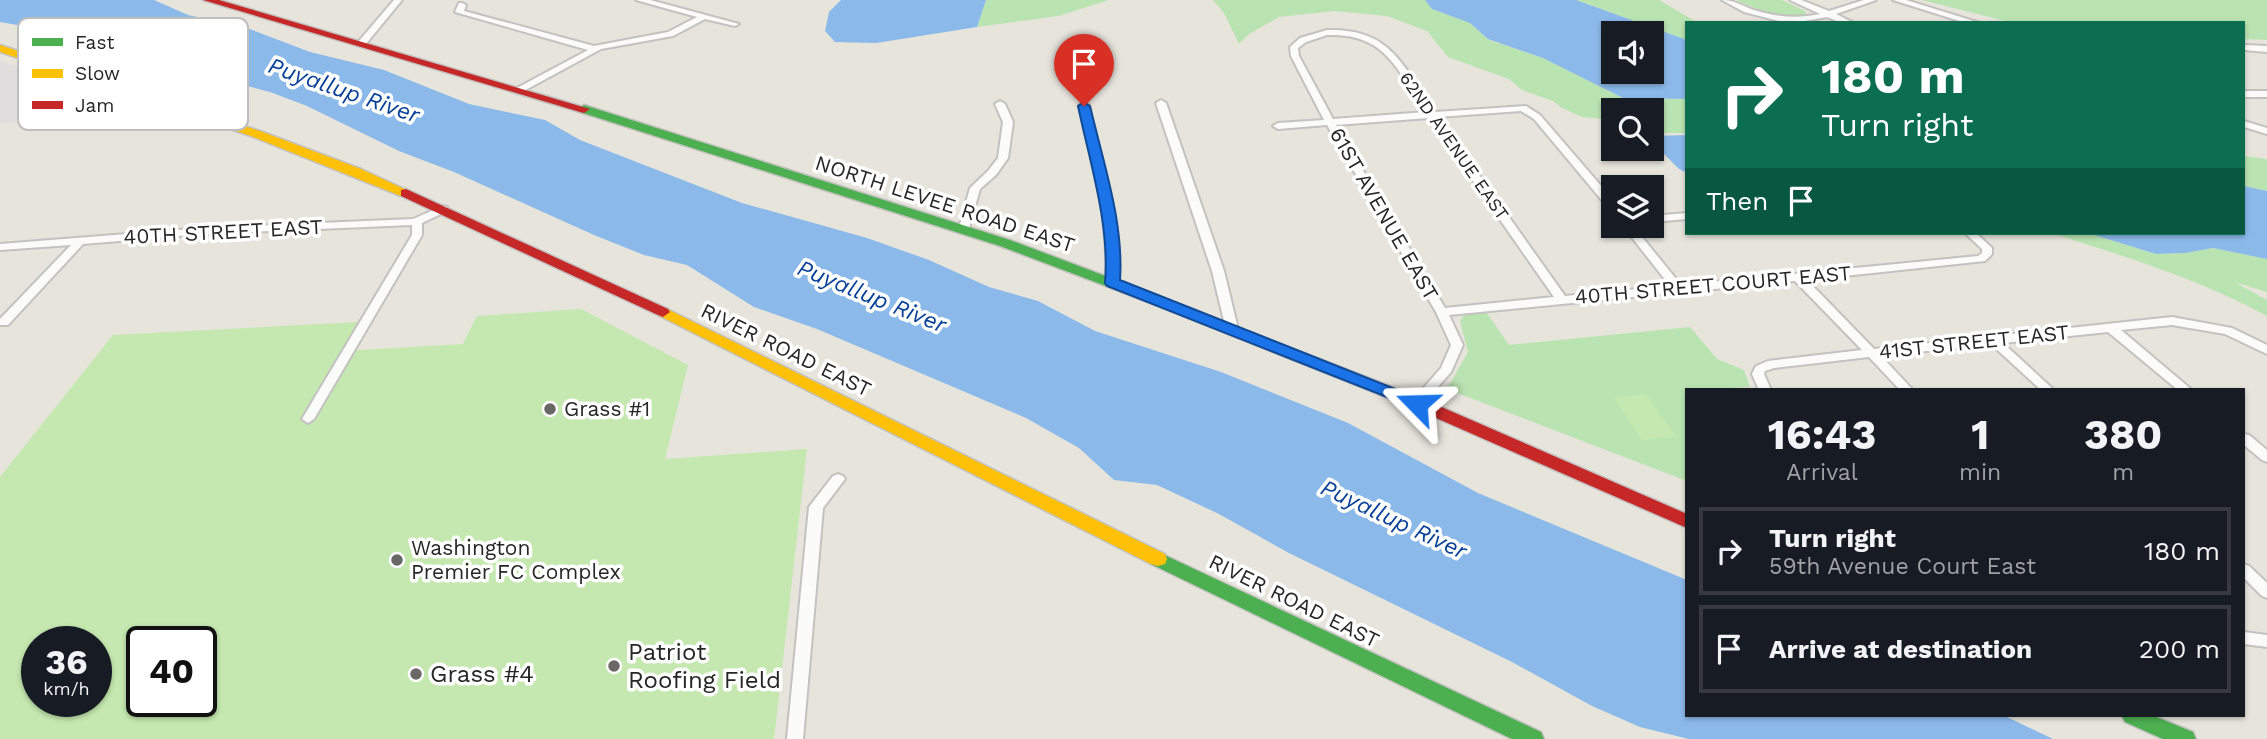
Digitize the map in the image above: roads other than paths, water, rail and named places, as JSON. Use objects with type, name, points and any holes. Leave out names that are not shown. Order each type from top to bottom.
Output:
[{"type":"street","name":"NORTH LEVEE ROAD EAST","points":[[208,0],[520,90],[964,228],[1232,329],[1417,404],[1685,521]]},
{"type":"street","points":[[362,43],[398,0]]},
{"type":"street","points":[[640,0],[735,23]]},
{"type":"street","points":[[1727,0],[1754,13],[1780,20],[1811,20],[1872,0]]},
{"type":"street","points":[[1794,0],[1845,21]]},
{"type":"street","points":[[1897,0],[1969,21]]},
{"type":"street","points":[[462,5],[459,12],[595,49]]},
{"type":"street","points":[[520,90],[595,49],[615,42],[670,34],[704,16]]},
{"type":"street","name":"62ND AVENUE EAST","points":[[1322,34],[1360,36],[1381,44],[1561,299]]},
{"type":"street","name":"61ST AVENUE EAST","points":[[1322,34],[1301,41],[1293,51],[1330,122],[1442,312],[1457,345],[1454,356],[1417,404]]},
{"type":"street","name":"RIVER ROAD EAST","points":[[0,48],[18,54]]},
{"type":"street","points":[[2245,48],[2267,49]]},
{"type":"street","points":[[2245,94],[2267,94]]},
{"type":"street","points":[[1161,103],[1227,303],[1232,329]]},
{"type":"street","points":[[964,228],[975,188],[992,173],[1003,158],[1008,122],[1000,104]]},
{"type":"street","points":[[1084,106],[1107,211],[1114,259],[1112,283]]},
{"type":"street","points":[[1278,126],[1510,108],[1529,111],[1601,193]]},
{"type":"street","points":[[2245,124],[2267,131]]},
{"type":"street","name":"RIVER ROAD EAST","points":[[248,129],[340,164],[622,292],[1206,583],[1524,737]]},
{"type":"street","name":"40TH STREET EAST","points":[[0,247],[203,231],[415,222],[443,209]]},
{"type":"street","points":[[1664,218],[1685,216]]},
{"type":"street","points":[[308,419],[417,235],[418,225],[415,222]]},
{"type":"street","name":"40TH STREET COURT EAST","points":[[1442,312],[1985,257],[1987,248],[1972,235]]},
{"type":"street","points":[[1637,238],[1677,288]]},
{"type":"street","points":[[4,323],[80,240]]},
{"type":"street","points":[[1798,278],[1905,388]]},
{"type":"street","name":"41ST STREET EAST","points":[[1764,388],[1758,374],[1760,369],[1772,363],[2172,321],[2196,323],[2228,331],[2267,350]]},
{"type":"street","points":[[2111,328],[2184,388]]},
{"type":"street","points":[[1993,340],[2046,388]]},
{"type":"street","points":[[2245,439],[2267,457]]},
{"type":"street","points":[[795,739],[816,507],[838,479]]},
{"type":"street","points":[[2245,571],[2267,592]]},
{"type":"street","points":[[2245,638],[2267,641]]},
{"type":"street","points":[[2134,717],[2185,739]]},
{"type":"water","points":[[0,0],[154,0],[202,18],[18,18],[18,25],[0,22]]},
{"type":"water","points":[[841,0],[986,0],[977,27],[876,43],[835,42],[825,31],[829,12]]},
{"type":"water","points":[[1425,0],[1576,0],[1634,21],[1601,21],[1601,84],[1664,84],[1664,32],[1685,39],[1685,99],[1623,98],[1543,58],[1488,39],[1470,23],[1432,9]]},
{"type":"water","name":"Puyallup River","points":[[248,28],[310,52],[384,70],[469,104],[545,120],[580,140],[742,203],[867,238],[929,260],[989,287],[1038,301],[1095,331],[1221,372],[1348,423],[1478,493],[1685,579],[1685,717],[2007,717],[2053,739],[1689,739],[1640,727],[1592,706],[1512,662],[1289,553],[1219,514],[1157,485],[1114,480],[1079,448],[1026,418],[817,329],[754,307],[687,265],[644,255],[594,235],[454,172],[399,151],[307,106],[248,86]]},
{"type":"water","points":[[1685,135],[1685,172],[1664,154],[1664,136]]},
{"type":"water","points":[[2245,186],[2267,191],[2267,259],[2213,248],[2156,254],[2094,235],[2245,235]]},
{"type":"place","name":"Grass #1","points":[[550,409]]},
{"type":"place","name":"Washington Premier FC Complex","points":[[397,560]]},
{"type":"place","name":"Patriot Roofing Field","points":[[614,666]]},
{"type":"place","name":"Grass #4","points":[[416,674]]}]
